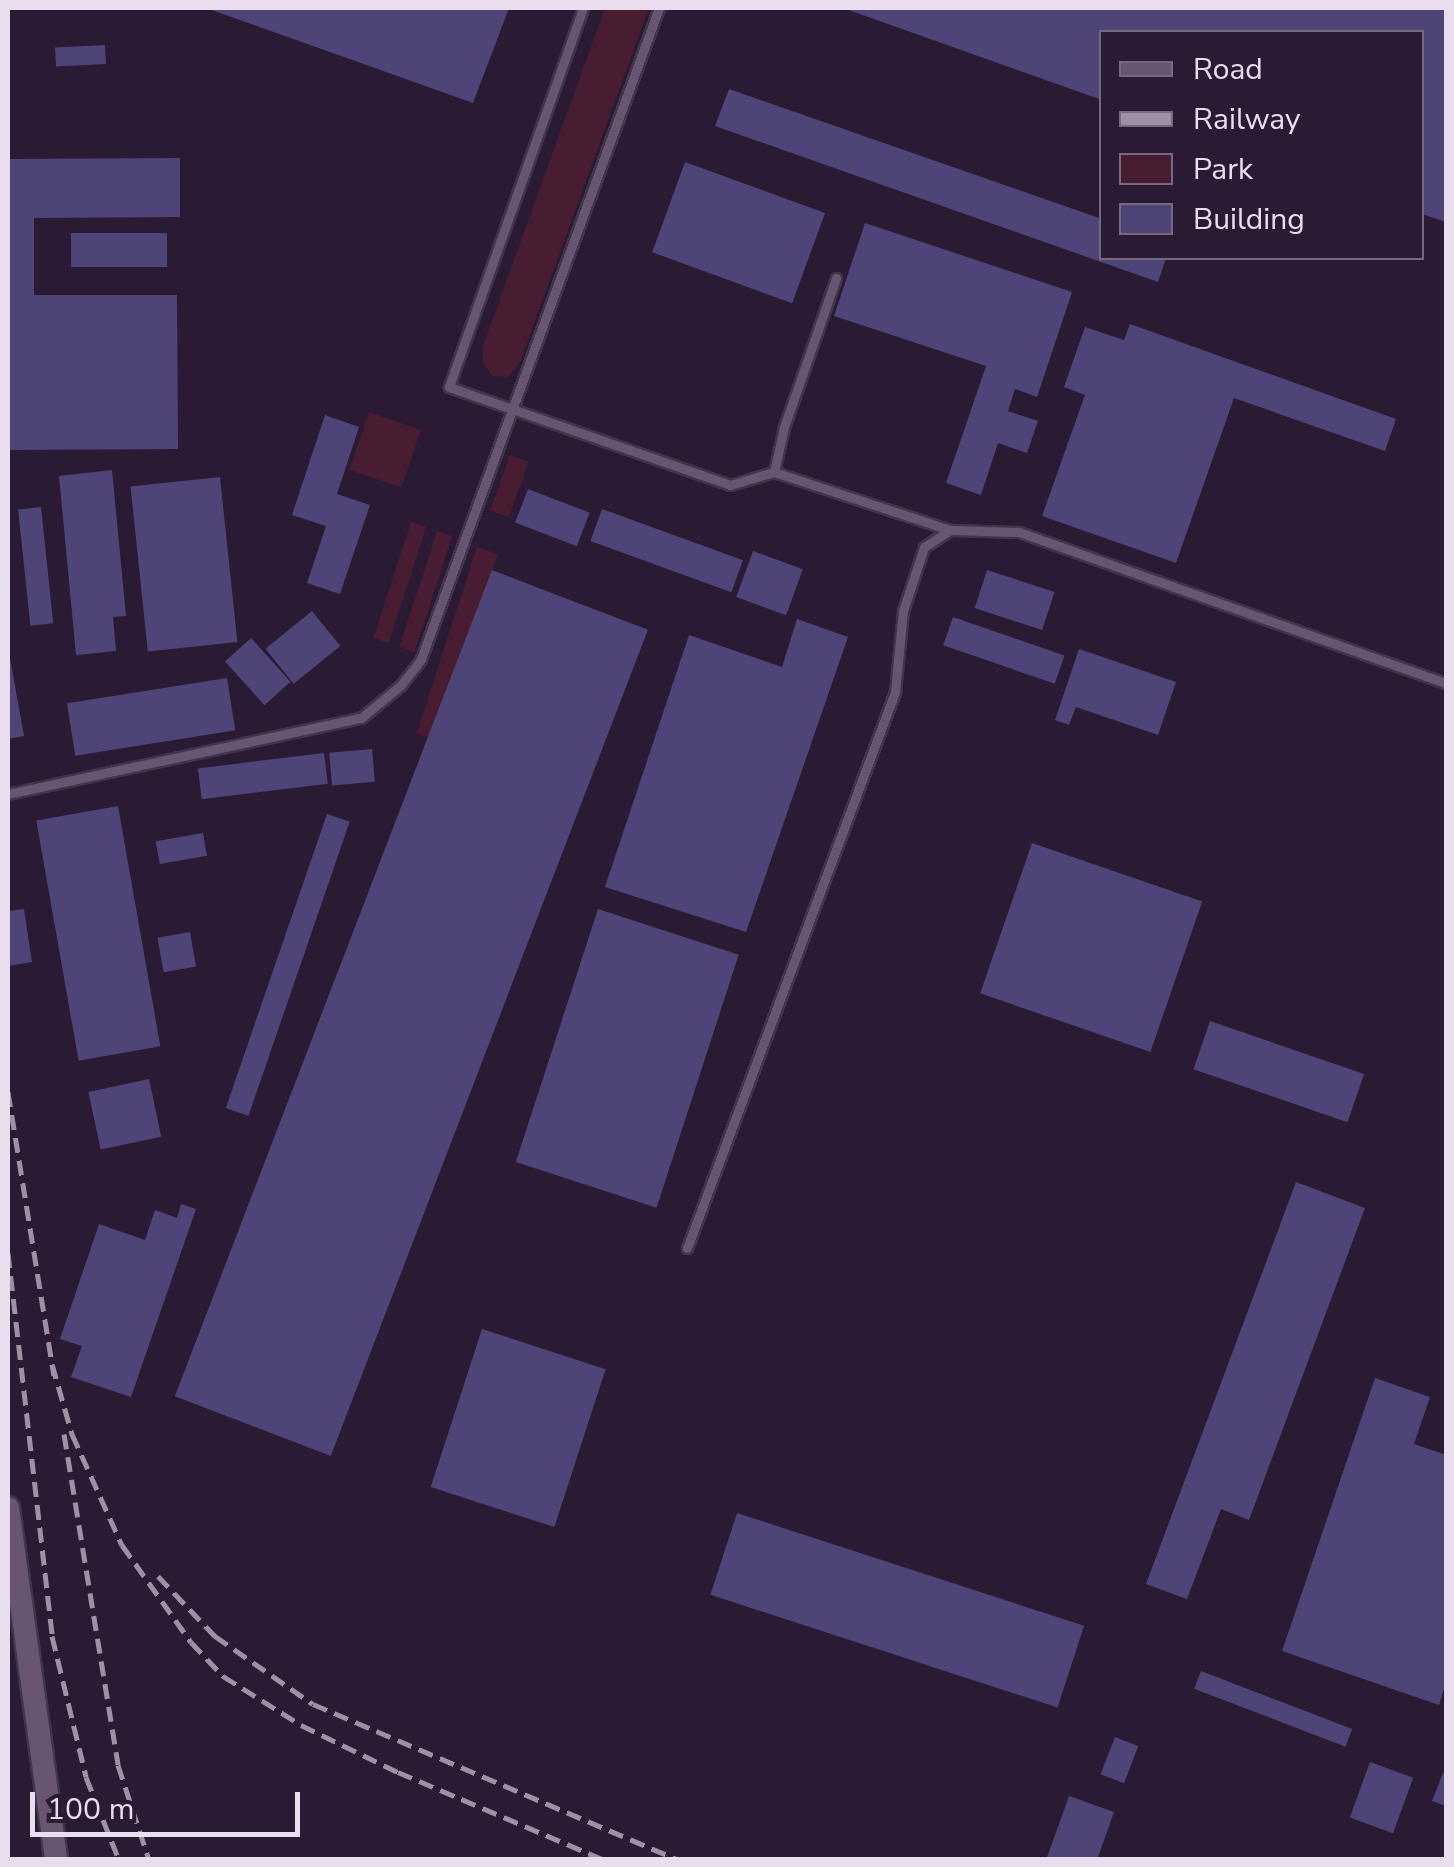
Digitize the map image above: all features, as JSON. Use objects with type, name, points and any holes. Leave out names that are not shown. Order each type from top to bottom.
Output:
[{"type":"street","points":[[8,1508],[61,1856]]},
{"type":"lane","points":[[583,8],[449,387],[730,485],[774,472],[950,530],[1019,532],[1446,683]]},
{"type":"lane","points":[[8,794],[361,718],[401,685],[420,658],[659,8]]},
{"type":"lane","points":[[774,472],[784,427],[836,278]]},
{"type":"lane","points":[[687,1248],[895,692],[903,612],[924,547],[950,530]]},
{"type":"green space","points":[[605,8],[649,8],[520,362],[508,377],[492,376],[483,363],[482,348]]},
{"type":"green space","points":[[369,412],[421,430],[401,488],[349,470]]},
{"type":"green space","points":[[510,455],[529,462],[509,517],[490,510]]},
{"type":"green space","points":[[411,522],[426,527],[389,643],[373,638]]},
{"type":"green space","points":[[437,531],[452,536],[415,652],[399,647]]},
{"type":"green space","points":[[477,547],[498,554],[437,740],[416,733]]},
{"type":"building","points":[[206,8],[509,8],[473,103]]},
{"type":"building","points":[[843,8],[1446,8],[1446,222],[1424,215],[1424,30],[1099,30],[1099,99]]},
{"type":"building","points":[[105,45],[106,64],[56,67],[55,48]]},
{"type":"building","points":[[729,89],[1099,218],[1099,260],[1165,260],[1158,282],[715,126]]},
{"type":"building","points":[[180,158],[180,217],[34,218],[34,295],[177,295],[178,449],[8,450],[8,159]]},
{"type":"building","points":[[685,162],[825,213],[792,303],[652,252]]},
{"type":"building","points":[[865,223],[1072,292],[1037,397],[1015,389],[1008,411],[1038,421],[1027,453],[998,443],[981,495],[946,483],[986,366],[834,316]]},
{"type":"building","points":[[71,233],[167,233],[167,267],[71,267]]},
{"type":"building","points":[[1130,324],[1396,419],[1385,451],[1234,398],[1176,563],[1042,516],[1085,395],[1064,387],[1085,327],[1124,340]]},
{"type":"building","points":[[325,415],[359,427],[337,494],[370,505],[340,594],[307,583],[326,526],[292,515]]},
{"type":"building","points":[[112,470],[126,616],[113,617],[116,651],[76,655],[59,476]]},
{"type":"building","points":[[220,477],[237,642],[148,651],[130,486]]},
{"type":"building","points":[[528,489],[590,513],[577,546],[515,523]]},
{"type":"building","points":[[41,507],[53,623],[30,626],[18,509]]},
{"type":"building","points":[[602,509],[743,560],[731,592],[590,541]]},
{"type":"building","points":[[753,551],[803,569],[786,615],[736,597]]},
{"type":"building","points":[[492,570],[648,630],[331,1456],[175,1396]]},
{"type":"building","points":[[987,570],[1055,592],[1042,630],[975,608]]},
{"type":"building","points":[[312,611],[340,646],[294,684],[265,649]]},
{"type":"building","points":[[953,617],[1065,655],[1055,684],[943,645]]},
{"type":"building","points":[[797,619],[848,637],[746,932],[605,887],[689,635],[782,667]]},
{"type":"building","points":[[251,638],[290,682],[264,705],[225,661]]},
{"type":"building","points":[[8,647],[24,736],[8,739]]},
{"type":"building","points":[[1079,649],[1176,682],[1158,735],[1076,707],[1069,725],[1055,720]]},
{"type":"building","points":[[227,678],[235,730],[75,756],[67,703]]},
{"type":"building","points":[[372,749],[375,782],[332,786],[329,753]]},
{"type":"building","points":[[324,753],[328,784],[202,799],[198,768]]},
{"type":"building","points":[[118,806],[160,1046],[79,1061],[36,820]]},
{"type":"building","points":[[327,814],[350,822],[248,1116],[226,1108]]},
{"type":"building","points":[[203,833],[207,856],[160,864],[156,841]]},
{"type":"building","points":[[1032,843],[1202,902],[1150,1052],[980,993]]},
{"type":"building","points":[[24,909],[32,962],[8,966],[8,911]]},
{"type":"building","points":[[598,909],[739,955],[657,1208],[516,1162]]},
{"type":"building","points":[[190,932],[196,966],[164,972],[158,938]]},
{"type":"building","points":[[1210,1021],[1364,1074],[1348,1122],[1193,1069]]},
{"type":"building","points":[[149,1079],[161,1137],[101,1150],[88,1092]]},
{"type":"building","points":[[1296,1182],[1365,1208],[1249,1520],[1221,1509],[1187,1599],[1146,1584]]},
{"type":"building","points":[[181,1204],[196,1209],[131,1397],[71,1377],[82,1346],[60,1339],[99,1224],[145,1240],[155,1210],[177,1218]]},
{"type":"building","points":[[482,1329],[606,1369],[554,1527],[431,1487]]},
{"type":"building","points":[[1375,1378],[1430,1397],[1414,1444],[1446,1455],[1446,1683],[1439,1705],[1282,1651]]},
{"type":"building","points":[[737,1513],[1084,1626],[1058,1708],[710,1595]]},
{"type":"building","points":[[1201,1671],[1352,1729],[1345,1747],[1194,1689]]},
{"type":"building","points":[[1115,1737],[1138,1746],[1124,1783],[1101,1774]]},
{"type":"building","points":[[1370,1762],[1413,1778],[1393,1833],[1350,1817]]},
{"type":"building","points":[[1443,1773],[1446,1774],[1446,1806],[1432,1801]]},
{"type":"building","points":[[1069,1796],[1114,1812],[1097,1860],[1046,1860]]},
{"type":"railway","points":[[8,1092],[54,1375]]},
{"type":"railway","points":[[8,1253],[52,1636],[86,1777],[119,1860]]},
{"type":"railway","points":[[52,1364],[72,1434],[122,1545],[191,1642],[223,1676],[301,1725],[398,1772],[604,1860]]},
{"type":"railway","points":[[64,1434],[118,1765],[149,1860]]},
{"type":"railway","points":[[158,1576],[215,1636],[313,1704],[679,1860]]}]
